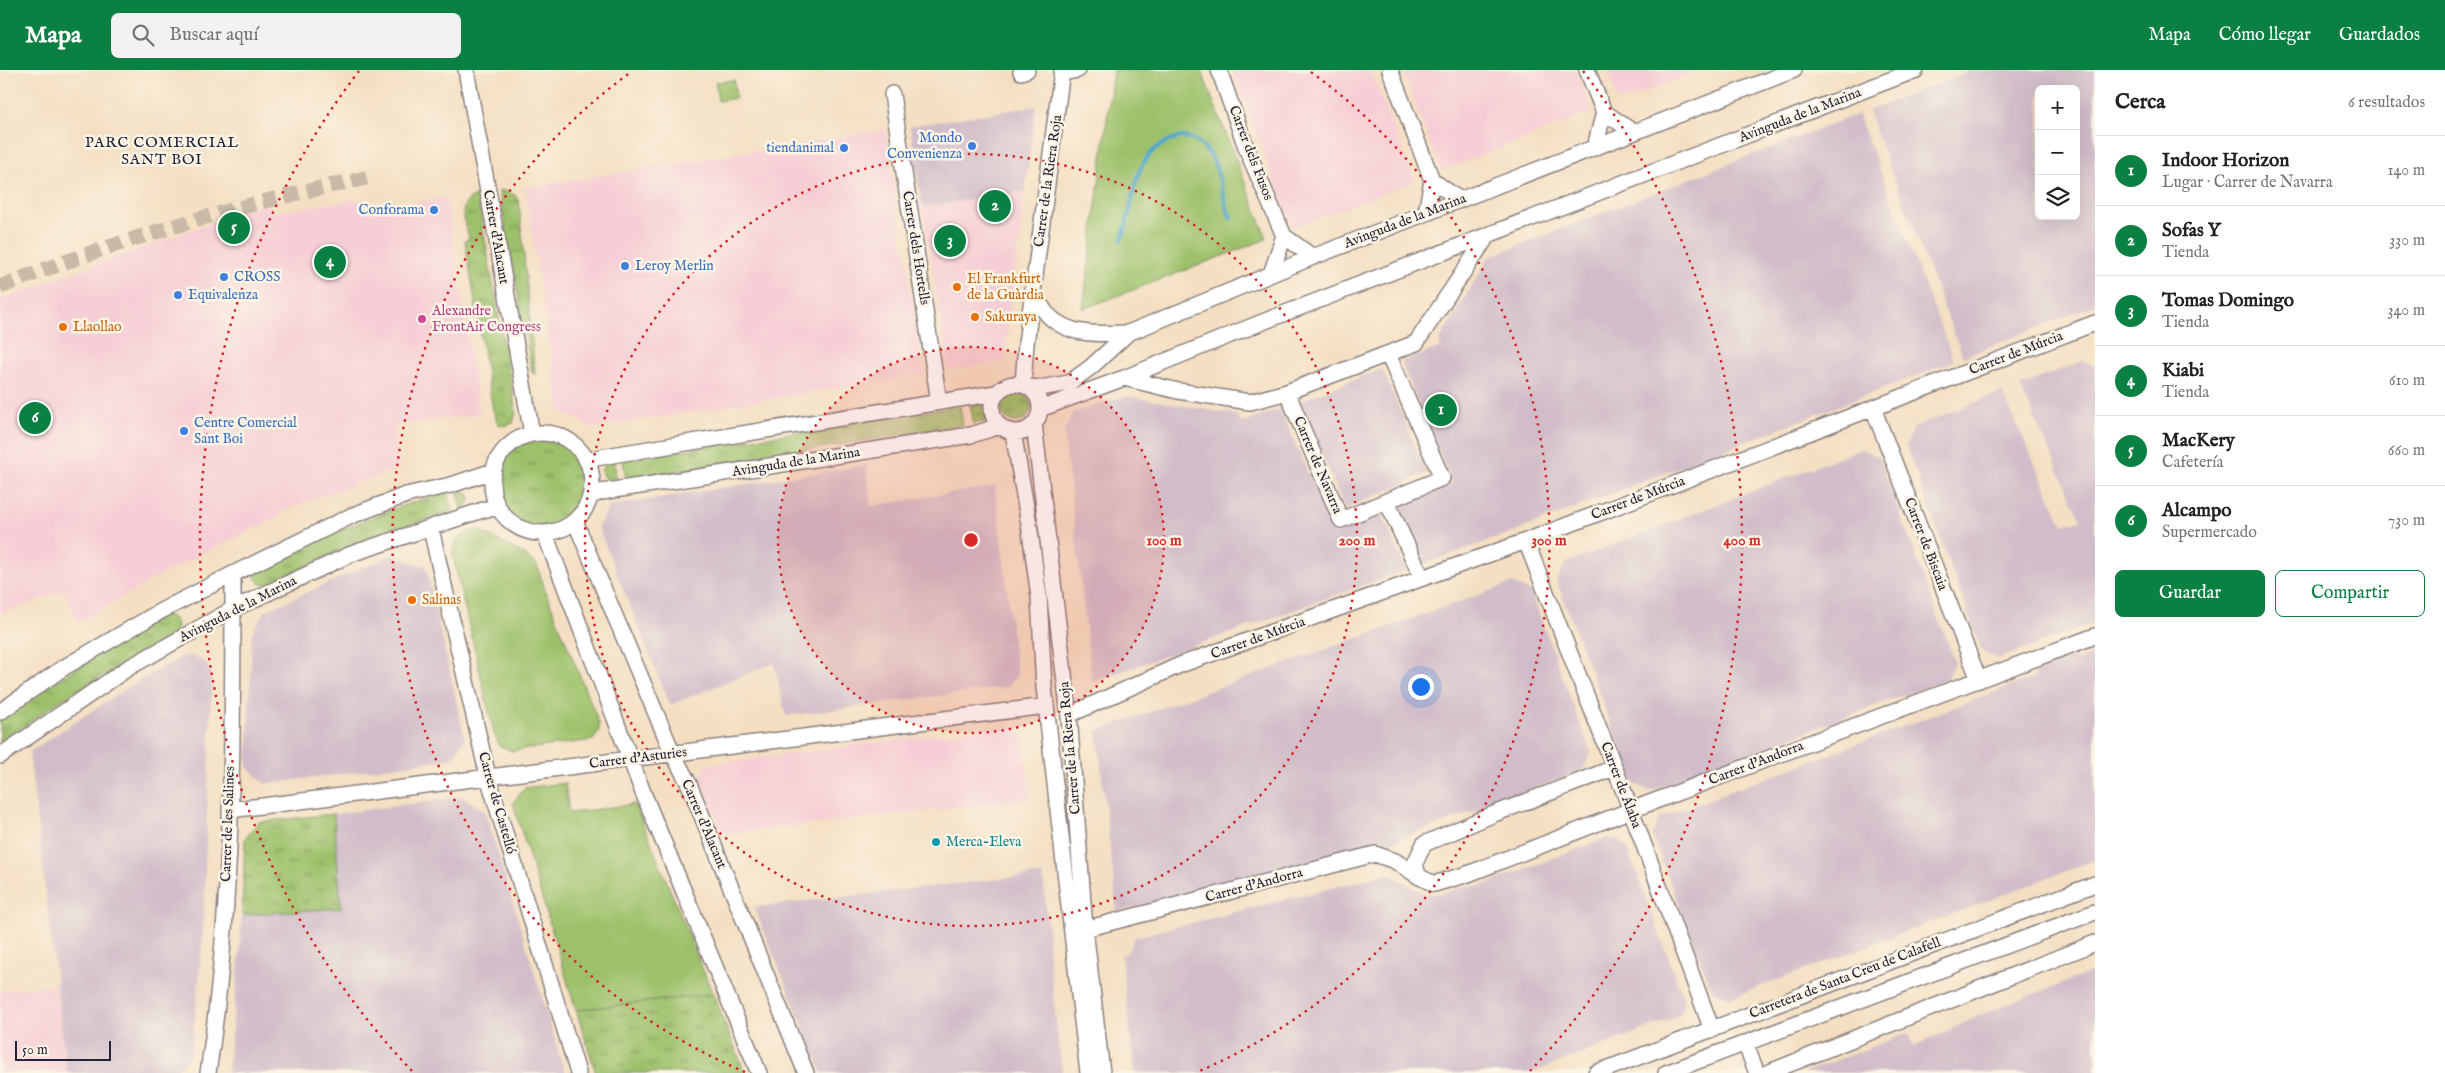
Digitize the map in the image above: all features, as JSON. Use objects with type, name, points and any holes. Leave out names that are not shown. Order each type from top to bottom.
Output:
[{"type":"street","name":"Carrer d'Alacant","points":[[466,70],[532,434]]},
{"type":"street","points":[[1062,72],[1078,70]]},
{"type":"street","name":"Carrer dels Fusos","points":[[1220,70],[1248,150],[1284,236]]},
{"type":"street","points":[[1390,70],[1432,180],[1426,213]]},
{"type":"street","points":[[1588,70],[1604,112],[1633,132]]},
{"type":"street","name":"Avinguda de la Marina","points":[[1026,386],[1040,388],[1069,383],[1091,367],[1128,333],[1313,257],[1794,70]]},
{"type":"street","name":"Avinguda de la Marina","points":[[1040,409],[1916,70]]},
{"type":"street","name":"Carrer de la Riera Roja","points":[[1026,386],[1033,292],[1062,72]]},
{"type":"street","name":"Carrer dels Hortells","points":[[892,94],[939,402]]},
{"type":"street","points":[[1595,147],[1604,112]]},
{"type":"street","points":[[1432,180],[1460,200]]},
{"type":"street","points":[[1124,378],[1178,391],[1250,402],[1287,392],[1416,343],[1488,235]]},
{"type":"street","points":[[1271,274],[1284,236],[1313,257]]},
{"type":"street","points":[[1033,292],[1049,316],[1068,328],[1092,335],[1128,333]]},
{"type":"street","name":"Carrer de Múrcia","points":[[1069,715],[1180,665],[1526,541],[2095,323]]},
{"type":"street","name":"Carrer de Navarra","points":[[1287,392],[1341,520],[1442,478],[1388,354]]},
{"type":"street","points":[[1013,383],[1026,386],[1038,397],[1040,409],[1034,424],[1024,430],[1006,429],[992,414],[991,407],[996,393],[1003,386],[1013,383]]},
{"type":"street","points":[[588,463],[596,458],[618,454],[996,393]]},
{"type":"street","name":"Carrer de Biscaia","points":[[1873,408],[1979,680]]},
{"type":"street","name":"Carrer de la Riera Roja","points":[[1034,424],[1069,715],[1085,929],[1102,1073]]},
{"type":"street","name":"Carrer de la Riera Roja","points":[[1006,429],[1029,524],[1039,597],[1046,706],[1088,1073]]},
{"type":"street","name":"Avinguda de la Marina","points":[[591,496],[600,492],[1006,429]]},
{"type":"street","points":[[532,434],[548,434],[567,440],[579,450],[588,463],[592,481],[591,496],[583,512],[575,522],[561,530],[544,534],[528,532],[504,517],[498,508],[492,490],[493,471],[505,449],[518,439],[532,434]]},
{"type":"street","points":[[0,712],[71,664],[161,611],[351,516],[406,494],[452,485],[493,471]]},
{"type":"street","points":[[1387,502],[1422,578]]},
{"type":"street","name":"Avinguda de la Marina","points":[[0,756],[128,668],[233,609],[351,554],[431,529],[486,509],[498,508]]},
{"type":"street","name":"Carrer d'Alacant","points":[[575,522],[673,754],[689,784],[806,1073]]},
{"type":"street","name":"Carrer de Castelló","points":[[431,529],[488,777],[578,1073]]},
{"type":"street","points":[[544,534],[630,758],[758,1073]]},
{"type":"street","name":"Carrer de Álaba","points":[[1526,541],[1631,810],[1712,1030]]},
{"type":"street","name":"Carrer de les Salines","points":[[208,1072],[219,984],[230,810],[233,574]]},
{"type":"street","name":"Carrer d'Andorra","points":[[1085,929],[1375,854],[1395,861],[1434,884],[1468,874],[1631,810],[2095,636]]},
{"type":"street","name":"Carrer d'Asturies","points":[[230,810],[1046,706]]},
{"type":"street","points":[[1418,876],[1415,863],[1424,844],[1494,814],[1614,768]]},
{"type":"street","name":"Carretera de Santa Creu de Calafell","points":[[1596,1073],[2095,884]]},
{"type":"street","name":"Carretera de Santa Creu de Calafell","points":[[1666,1073],[2095,912]]},
{"type":"street","points":[[1767,1073],[2095,943]]},
{"type":"street","points":[[1745,1043],[1757,1073]]},
{"type":"shaded area","points":[[1232,70],[1371,70],[1415,181],[1293,228]]},
{"type":"shaded area","points":[[1402,70],[1576,70],[1592,112],[1441,171]]},
{"type":"shaded area","points":[[1607,70],[1702,70],[1619,102]]},
{"type":"shaded area","points":[[1973,70],[2095,70],[2095,305],[1963,357],[1868,111]]},
{"type":"shaded area","name":"Mondo Convenienza","points":[[1036,106],[1025,191],[922,207],[910,126]]},
{"type":"shaded area","points":[[1858,114],[1954,361],[1508,534],[1424,564],[1399,507],[1452,483],[1401,362],[1441,347],[1439,341],[1489,257]]},
{"type":"shaded area","points":[[885,130],[924,374],[591,428],[581,420],[560,411],[525,188]]},
{"type":"shaded area","points":[[1025,191],[1004,361],[949,370],[922,207]]},
{"type":"shaded area","name":"Centre Comercial Sant Boi","points":[[446,198],[480,414],[394,426],[400,468],[281,511],[282,515],[164,573],[78,623],[65,590],[0,614],[0,300],[268,202],[273,213],[359,199],[361,211]]},
{"type":"shaded area","points":[[2083,361],[2095,366],[2095,623],[1998,659],[1982,652],[1906,446],[1914,427],[2002,392],[2063,525],[2081,520],[2020,386]]},
{"type":"shaded area","points":[[1382,369],[1427,473],[1345,509],[1300,401]]},
{"type":"shaded area","points":[[1126,396],[1237,415],[1241,423],[1280,409],[1335,534],[1381,514],[1406,570],[1092,682],[1064,432],[1073,412]]},
{"type":"shaded area","points":[[1861,449],[1879,457],[1955,662],[1947,679],[1650,791],[1634,784],[1556,580],[1566,563]]},
{"type":"shaded area","points":[[866,465],[871,506],[995,486],[1017,675],[1008,687],[786,716],[774,663],[670,705],[598,527],[610,506]]},
{"type":"shaded area","points":[[392,555],[426,567],[465,739],[452,759],[265,784],[247,767],[252,633],[265,611]]},
{"type":"shaded area","points":[[1512,583],[1531,592],[1591,753],[1583,770],[1390,843],[1117,912],[1097,731]]},
{"type":"shaded area","points":[[2095,654],[2095,860],[1730,998],[1712,991],[1652,835],[1660,818],[2035,677],[2033,671],[2074,656],[2075,661]]},
{"type":"shaded area","points":[[191,656],[204,661],[210,670],[212,678],[203,932],[196,1011],[190,1052],[185,1064],[170,1073],[67,1073],[29,752],[135,683],[181,657]]},
{"type":"shaded area","points":[[1012,725],[1024,737],[1031,799],[723,834],[700,777],[708,765]]},
{"type":"shaded area","points":[[463,797],[485,811],[565,1073],[227,1073],[242,915],[341,908],[334,814]]},
{"type":"shaded area","points":[[1607,838],[1619,840],[1627,848],[1685,1002],[1680,1014],[1674,1018],[1531,1073],[1135,1073],[1121,956],[1127,953],[1135,937],[1388,874],[1424,893],[1440,894],[1465,886],[1480,886]]},
{"type":"shaded area","points":[[1043,874],[1049,938],[1048,950],[1062,1073],[822,1073],[754,907]]},
{"type":"shaded area","points":[[2095,971],[2095,1073],[1802,1073],[1909,1033],[1914,1046],[1992,1010]]},
{"type":"shaded area","points":[[56,985],[67,1073],[0,1073],[0,991]]},
{"type":"green space","points":[[1113,70],[1201,70],[1267,239],[1083,309]]},
{"type":"green space","points":[[734,80],[736,98],[718,101],[715,82]]},
{"type":"green space","points":[[499,191],[515,195],[519,202],[535,375],[532,372]]},
{"type":"green space","points":[[477,195],[516,412],[513,423],[506,426],[498,424],[493,410],[465,241],[469,238],[463,213],[464,208],[470,199]]},
{"type":"green space","points":[[1016,392],[1026,397],[1031,407],[1026,417],[1016,422],[1006,417],[1001,407],[1006,397]]},
{"type":"green space","points":[[983,404],[987,421],[974,424],[970,405]]},
{"type":"green space","points":[[960,406],[963,425],[626,479],[623,460]]},
{"type":"green space","points":[[541,440],[558,444],[572,453],[581,467],[585,484],[581,501],[572,515],[558,524],[541,528],[524,524],[510,515],[501,501],[497,484],[501,467],[510,453],[524,444]]},
{"type":"green space","points":[[608,462],[614,462],[617,481],[609,482],[602,475],[601,470]]},
{"type":"green space","points":[[457,490],[466,492],[470,497],[469,503],[462,509]]},
{"type":"green space","points":[[448,491],[453,512],[406,526],[360,543],[314,562],[270,584],[261,584],[255,578],[256,569],[319,538],[405,505]]},
{"type":"green space","points":[[478,530],[524,554],[537,565],[546,593],[599,723],[599,732],[593,740],[512,751],[499,746],[494,733],[452,553],[458,538],[471,531]]},
{"type":"green space","points":[[165,615],[172,617],[177,624],[174,634],[55,704],[0,743],[0,718],[109,647]]},
{"type":"green space","points":[[565,783],[569,813],[635,804],[713,994],[576,1010],[513,803],[524,788]]},
{"type":"green space","points":[[334,814],[341,908],[242,915],[245,838],[259,822]]},
{"type":"green space","points":[[713,994],[745,1073],[596,1073],[576,1010]]},
{"type":"waterway","points":[[1121,240],[1141,168],[1149,156],[1160,146],[1176,138],[1186,137],[1196,141],[1211,156],[1215,163],[1225,203],[1231,218]]},
{"type":"tunnel","points":[[0,287],[90,253],[183,224],[277,198],[371,177]]},
{"type":"place","name":"Mondo Convenienza","points":[[972,146]]},
{"type":"place","name":"tiendanimal","points":[[844,148]]},
{"type":"place","name":"Sofas Y","points":[[995,206]]},
{"type":"place","name":"Conforama","points":[[434,210]]},
{"type":"place","name":"MacKery","points":[[234,228]]},
{"type":"place","name":"Tomas Domingo","points":[[950,241]]},
{"type":"place","name":"Kiabi","points":[[330,262]]},
{"type":"place","name":"Leroy Merlin","points":[[625,266]]},
{"type":"place","name":"CROSS","points":[[224,277]]},
{"type":"place","name":"El Frankfurt de la Guàrdia","points":[[957,287]]},
{"type":"place","name":"Equivalenza","points":[[178,295]]},
{"type":"place","name":"Sakuraya","points":[[975,317]]},
{"type":"place","name":"Alexandre FrontAir Congress","points":[[422,319]]},
{"type":"place","name":"Llaollao","points":[[63,327]]},
{"type":"place","name":"Indoor Horizon","points":[[1441,410]]},
{"type":"place","name":"Alcampo","points":[[35,418]]},
{"type":"place","name":"Centre Comercial Sant Boi","points":[[184,431]]},
{"type":"place","name":"Salinas","points":[[412,600]]},
{"type":"place","name":"Merca-Eleva","points":[[936,842]]},
{"type":"district","name":"PARC COMERCIAL SANT BOI","points":[[162,150]]}]
